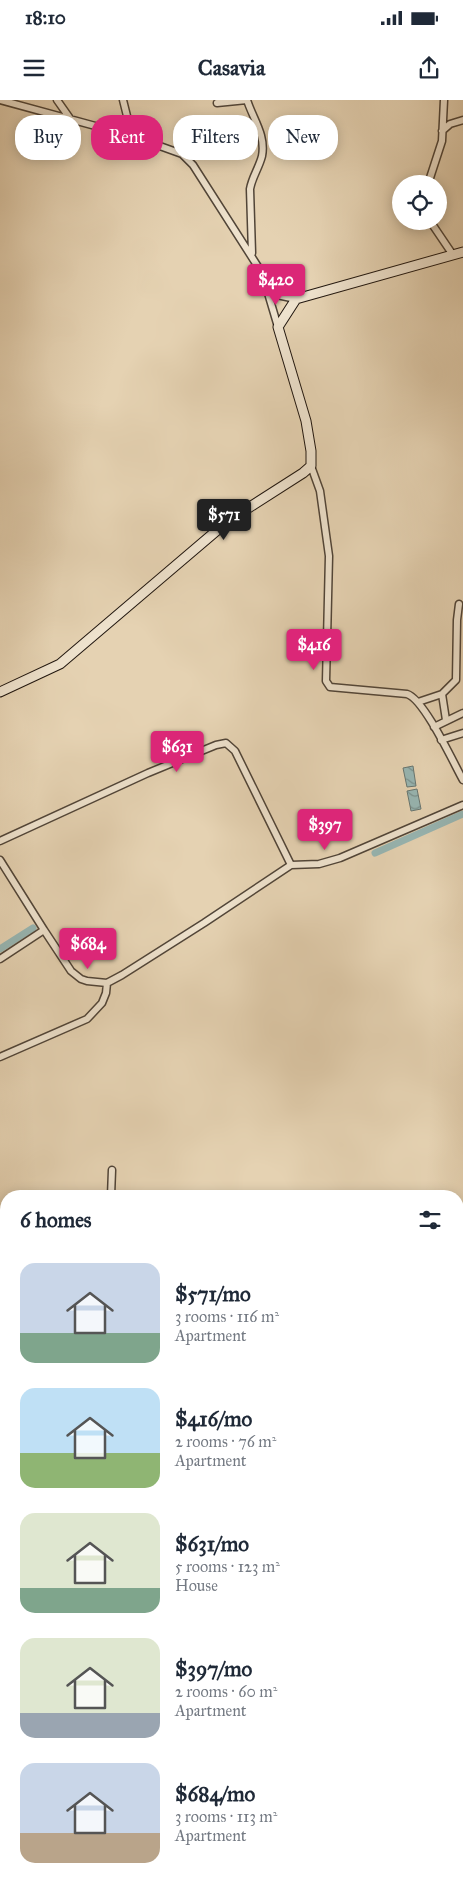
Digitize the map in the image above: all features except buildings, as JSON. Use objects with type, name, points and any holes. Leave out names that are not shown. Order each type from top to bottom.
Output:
[{"type":"street","points":[[0,100],[61,115]]},
{"type":"street","points":[[57,100],[68,115]]},
{"type":"street","points":[[123,100],[127,115]]},
{"type":"street","points":[[217,103],[247,100],[259,127],[263,147],[262,157],[251,182],[250,189],[252,255]]},
{"type":"street","points":[[431,175],[441,148],[444,100]]},
{"type":"street","points":[[442,131],[450,124],[463,120]]},
{"type":"street","points":[[163,147],[182,154],[193,165],[252,255],[262,272],[269,292],[306,421],[311,451],[311,466],[320,490],[329,556],[324,672],[326,681],[330,687],[413,696],[434,727],[463,780]]},
{"type":"street","points":[[436,230],[453,254]]},
{"type":"street","points":[[269,292],[296,299],[463,252]]},
{"type":"street","points":[[278,327],[296,299]]},
{"type":"street","points":[[0,692],[60,664],[228,521],[311,466]]},
{"type":"street","points":[[418,702],[442,694],[456,680],[456,620],[459,604]]},
{"type":"street","points":[[442,694],[446,720]]},
{"type":"street","points":[[434,727],[463,713]]},
{"type":"street","points":[[441,740],[463,734]]},
{"type":"street","points":[[0,841],[148,773],[216,745],[226,743],[235,751],[291,865]]},
{"type":"street","points":[[0,860],[71,971],[87,981],[106,983],[122,975],[204,923],[291,865],[319,864],[340,858],[463,804]]},
{"type":"street","points":[[0,958],[44,930]]},
{"type":"street","points":[[0,1056],[87,1018],[102,1003],[106,993],[106,983]]},
{"type":"street","points":[[111,1190],[112,1170]]},
{"type":"water","points":[[413,766],[416,786],[407,787],[403,768]]},
{"type":"water","points":[[417,789],[421,809],[411,811],[407,791]]},
{"type":"waterway","points":[[375,853],[463,814]]},
{"type":"waterway","points":[[0,949],[33,928]]}]
